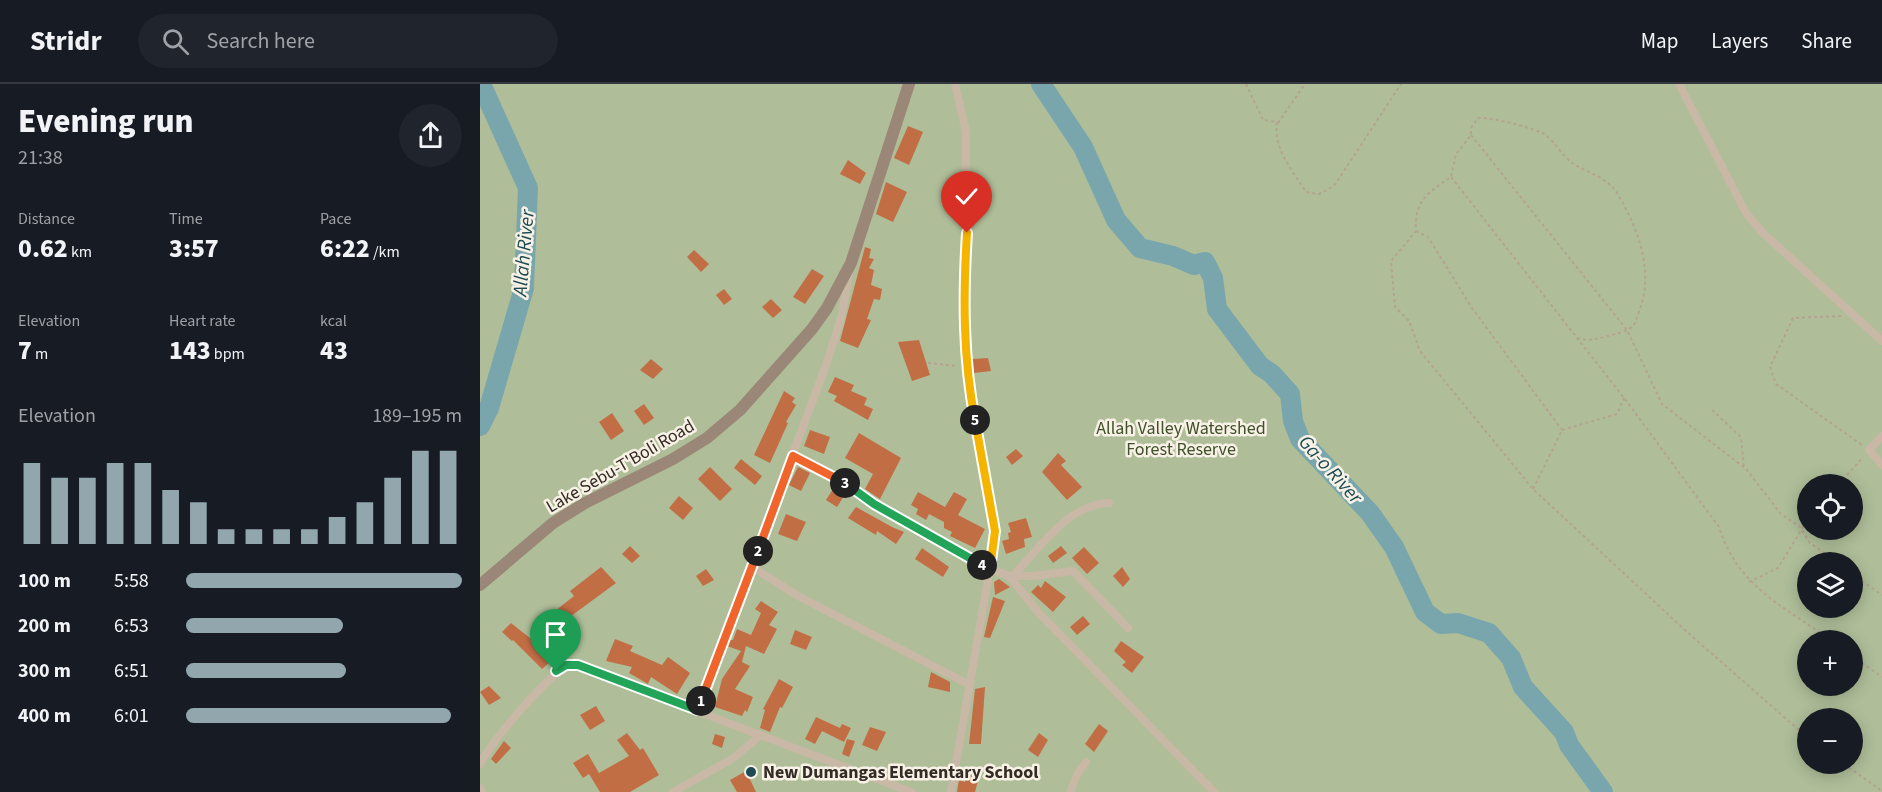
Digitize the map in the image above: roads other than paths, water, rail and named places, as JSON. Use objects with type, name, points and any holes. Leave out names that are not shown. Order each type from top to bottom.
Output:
[{"type":"main road","name":"Lake Sebu-T'Boli Road","points":[[480,585],[553,523],[673,459],[706,438],[740,410],[812,329],[851,263],[909,84]]},
{"type":"street","points":[[951,792],[995,531],[966,367],[966,132],[955,84]]},
{"type":"street","points":[[1679,84],[1746,213],[1762,232],[1882,341]]},
{"type":"street","points":[[697,710],[793,456],[841,318],[851,263]]},
{"type":"street","points":[[1882,436],[1869,450],[1882,465]]},
{"type":"street","points":[[793,456],[836,477],[874,504],[990,569],[1011,576],[1034,576],[1073,571],[1128,628]]},
{"type":"street","points":[[1011,576],[1071,518],[1091,506],[1109,504]]},
{"type":"street","points":[[752,567],[798,596],[968,684]]},
{"type":"street","points":[[1011,576],[1038,612],[1214,792]]},
{"type":"street","points":[[480,764],[490,746],[533,698],[566,665],[578,665],[910,792]]},
{"type":"street","points":[[673,792],[732,759],[761,735]]},
{"type":"street","points":[[1070,792],[1078,773],[1086,762]]},
{"type":"waterway","name":"Allah River","points":[[480,426],[489,408],[524,288],[528,188],[481,84]]},
{"type":"waterway","name":"Ga-o River","points":[[1041,84],[1083,147],[1116,220],[1140,248],[1173,256],[1194,265],[1205,262],[1213,278],[1217,309],[1260,366],[1272,374],[1290,394],[1293,421],[1300,439],[1370,513],[1394,547],[1425,612],[1441,624],[1458,623],[1489,633],[1511,658],[1523,687],[1564,732],[1569,745],[1603,792]]},
{"type":"place","name":"New Dumangas Elementary School","points":[[751,772]]},
{"type":"park label","name":"Allah Valley Watershed Forest Reserve","points":[[1181,438]]}]
